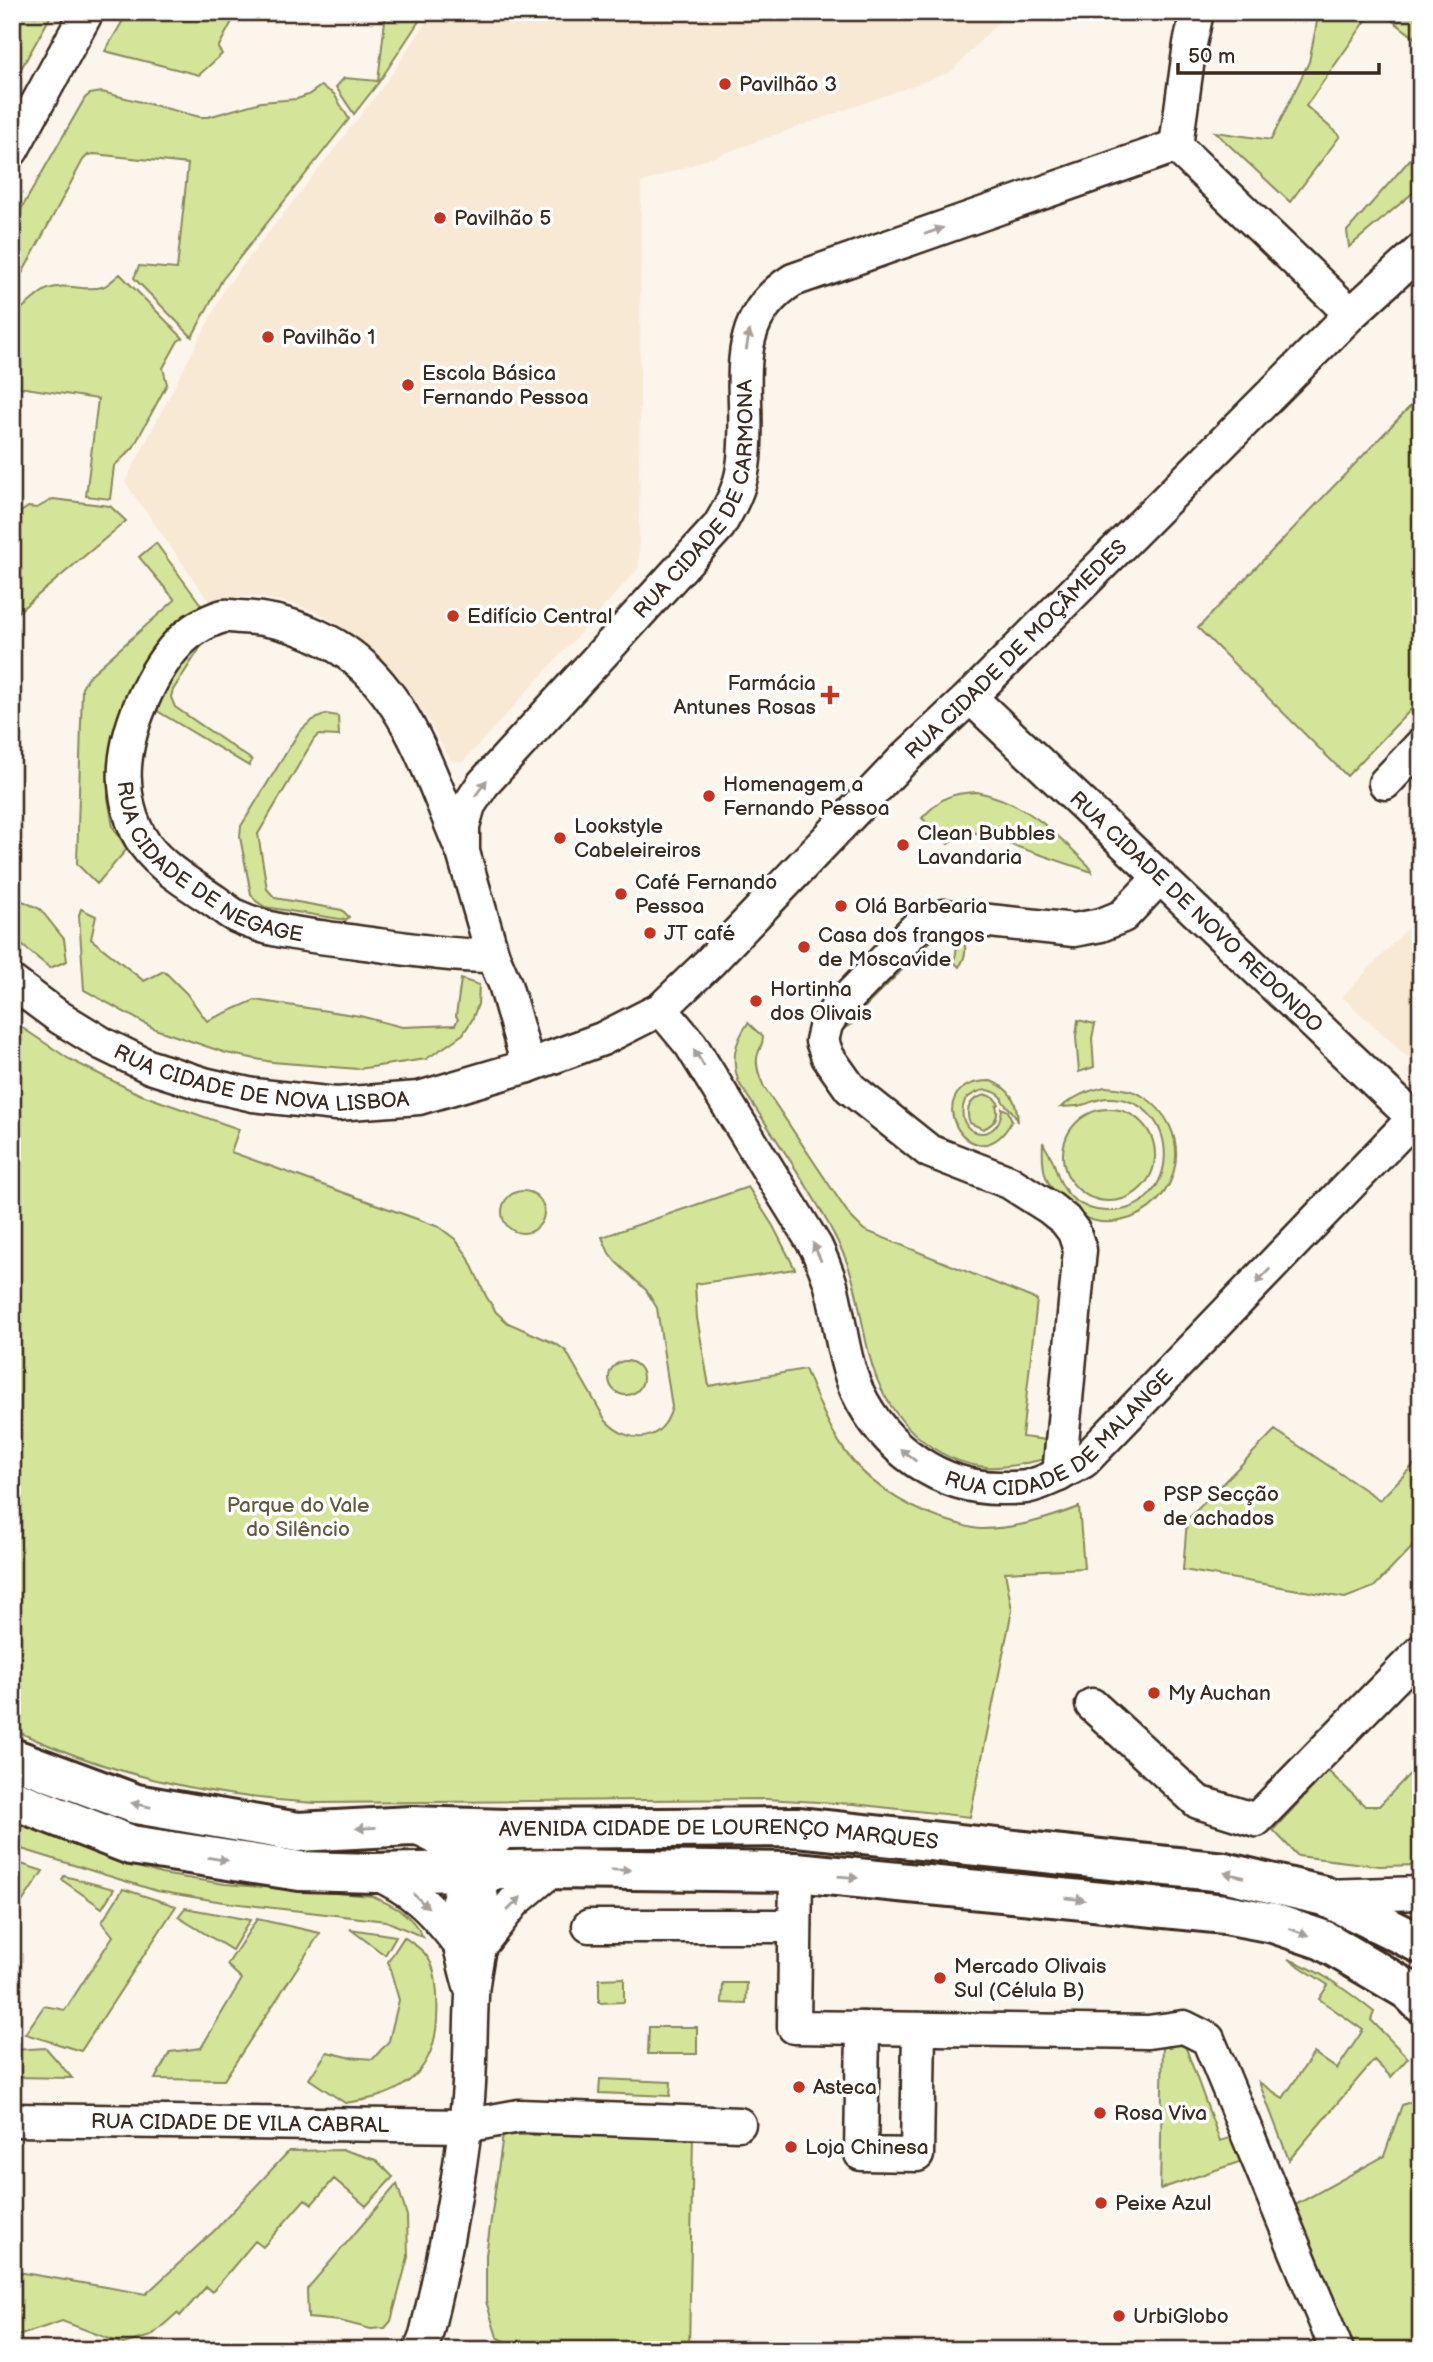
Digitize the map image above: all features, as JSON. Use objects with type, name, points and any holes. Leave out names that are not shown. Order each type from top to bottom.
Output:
[{"type":"street","points":[[12,150],[87,12]]},
{"type":"street","points":[[1198,12],[1190,44],[1176,146],[1351,314]]},
{"type":"street","name":"RUA CIDADE DE CARMONA","points":[[528,1066],[463,852],[463,826],[469,805],[483,784],[719,526],[739,487],[744,465],[747,342],[751,326],[768,299],[793,280],[1176,146]]},
{"type":"street","name":"RUA CIDADE DE MOÇÂMEDES","points":[[528,1066],[601,1039],[661,1009],[901,762],[970,697],[1351,314],[1421,250]]},
{"type":"street","name":"RUA CIDADE DE NEGAGE","points":[[463,852],[412,735],[391,697],[367,670],[338,647],[298,628],[258,617],[224,616],[191,631],[165,657],[144,699],[130,737],[125,766],[126,797],[134,822],[146,846],[164,864],[237,917],[283,931],[462,956],[493,956]]},
{"type":"street","name":"RUA CIDADE DE NOVO REDONDO","points":[[970,697],[1417,1122]]},
{"type":"street","points":[[1385,783],[1421,745]]},
{"type":"street","points":[[1059,1475],[1080,1250],[1074,1233],[1065,1220],[1050,1208],[1009,1182],[929,1151],[850,1088],[828,1057],[822,1041],[826,1024],[835,1011],[915,928],[943,916],[1074,930],[1101,925],[1123,916],[1159,877]]},
{"type":"street","name":"RUA CIDADE DE NOVA LISBOA","points":[[12,982],[59,1017],[103,1044],[150,1067],[204,1084],[253,1095],[336,1104],[419,1098],[528,1066]]},
{"type":"street","name":"RUA CIDADE DE MALANGE","points":[[661,1009],[691,1045],[816,1247],[830,1281],[856,1388],[873,1420],[898,1447],[923,1467],[954,1481],[987,1489],[1024,1487],[1059,1475],[1084,1461],[1417,1122]]},
{"type":"street","points":[[1092,1705],[1198,1802],[1256,1820],[1421,1651]]},
{"type":"street","name":"AVENIDA CIDADE DE LOURENÇO MARQUES","points":[[12,1758],[136,1804],[299,1832],[411,1826],[507,1829],[797,1827],[1224,1872],[1324,1896],[1421,1944]]},
{"type":"street","name":"AVENIDA CIDADE DE LOURENÇO MARQUES","points":[[12,1800],[131,1845],[300,1871],[375,1873],[553,1869],[796,1872],[1225,1914],[1273,1923],[1323,1940],[1416,1993]]},
{"type":"street","points":[[411,1826],[437,1836],[451,1846],[470,1869]]},
{"type":"street","points":[[419,2350],[426,2335],[451,2226],[469,2097],[472,1994],[469,1942],[457,1896],[470,1869],[491,1842],[507,1829]]},
{"type":"street","points":[[469,1942],[553,1869]]},
{"type":"street","name":"AVENIDA CIDADE DE LOURENÇO MARQUES","points":[[796,1872],[794,2027],[1148,2032],[1184,2027],[1208,2039],[1338,2350]]},
{"type":"street","points":[[375,1873],[403,1886],[469,1942]]},
{"type":"street","points":[[1324,1896],[1421,1893]]},
{"type":"street","points":[[589,1926],[795,1926]]},
{"type":"street","points":[[863,2028],[861,2154],[917,2155],[919,2029]]},
{"type":"street","name":"RUA CIDADE DE VILA CABRAL","points":[[12,2120],[465,2126],[519,2116],[739,2124]]},
{"type":"shaded area","name":"Escola Básica Fernando Pessoa","points":[[433,12],[1008,12],[951,72],[641,183],[639,568],[463,762],[451,761],[426,716],[396,674],[361,641],[323,615],[293,603],[252,596],[208,600],[125,482],[226,287],[385,84]]},
{"type":"shaded area","points":[[1421,914],[1421,1069],[1342,997]]},
{"type":"green space","points":[[12,12],[29,12],[35,16],[37,12],[53,12],[12,85]]},
{"type":"green space","points":[[128,12],[237,12],[218,48],[222,54],[199,75],[105,51]]},
{"type":"green space","points":[[386,12],[425,12],[379,82],[354,114],[336,87],[344,78],[378,81]]},
{"type":"green space","points":[[1319,12],[1372,12],[1306,106],[1340,136],[1290,202],[1215,132],[1271,140],[1309,62]]},
{"type":"green space","points":[[1381,12],[1421,12],[1421,28],[1414,37]]},
{"type":"green space","points":[[321,86],[334,94],[349,119],[222,280],[192,337],[134,278],[139,266],[177,269],[188,164],[88,155],[23,272],[12,283],[12,225],[85,98],[90,94],[102,92],[208,117],[261,102],[297,99]]},
{"type":"green space","points":[[1421,147],[1421,186],[1349,247],[1347,231]]},
{"type":"green space","points":[[120,274],[183,338],[178,341],[163,368],[167,384],[133,448],[114,466],[110,499],[86,496],[98,399],[12,386],[12,314],[48,289],[62,286],[102,287]]},
{"type":"green space","points":[[1421,395],[1421,699],[1347,776],[1198,628]]},
{"type":"green space","points":[[53,499],[110,506],[126,521],[12,617],[12,518],[28,507],[37,508]]},
{"type":"green space","points":[[156,543],[204,609],[109,767],[108,798],[113,827],[127,849],[97,884],[77,864],[82,688],[88,677],[175,600],[139,557]]},
{"type":"green space","points":[[213,628],[171,697],[175,707],[252,760],[249,766],[159,712],[154,705],[154,691]]},
{"type":"green space","points":[[326,714],[338,716],[339,736],[318,735],[314,739],[258,834],[267,889],[275,898],[342,910],[349,917],[346,920],[265,907],[256,901],[251,894],[240,837],[241,826],[299,732],[311,721]]},
{"type":"green space","points":[[977,792],[1010,803],[1039,820],[1076,853],[1092,872],[964,829],[948,844],[922,818],[946,798]]},
{"type":"green space","points":[[12,896],[40,909],[64,939],[67,961],[50,968],[12,937]]},
{"type":"green space","points":[[81,909],[96,916],[91,939],[144,981],[164,971],[186,993],[207,1021],[255,1000],[360,1016],[402,1027],[455,1025],[458,1019],[456,1016],[461,979],[479,985],[478,1004],[463,1034],[426,1059],[358,1069],[272,1062],[226,1053],[155,1029],[84,990],[79,915]]},
{"type":"green space","points":[[953,929],[965,946],[959,967],[953,961],[956,944],[953,940],[945,936],[933,939],[856,1016],[853,1023],[845,1028],[847,1016],[927,933]]},
{"type":"green space","points":[[1078,1020],[1095,1024],[1092,1038],[1094,1067],[1079,1072],[1076,1037]]},
{"type":"green space","name":"Parque do Vale do Silêncio","points":[[12,1021],[69,1059],[139,1094],[239,1129],[231,1152],[439,1227],[455,1239],[467,1255],[496,1312],[508,1323],[566,1351],[606,1421],[615,1429],[635,1437],[645,1437],[661,1428],[672,1407],[657,1308],[646,1290],[609,1253],[602,1237],[748,1187],[773,1226],[795,1269],[695,1284],[697,1318],[709,1386],[805,1369],[825,1416],[851,1459],[873,1481],[898,1499],[940,1518],[974,1528],[994,1529],[1055,1516],[1079,1507],[1084,1568],[1005,1572],[1012,1610],[970,1817],[854,1804],[765,1799],[315,1803],[276,1800],[160,1781],[85,1759],[12,1729]]},
{"type":"green space","points":[[748,1023],[763,1037],[757,1062],[764,1087],[850,1216],[864,1230],[1037,1300],[1022,1437],[1046,1440],[1045,1459],[1001,1467],[967,1463],[931,1447],[915,1434],[890,1404],[873,1368],[854,1283],[844,1255],[808,1189],[739,1083],[735,1052]]},
{"type":"green space","points":[[991,1081],[1004,1088],[1012,1097],[1018,1122],[998,1094],[985,1090],[972,1095],[965,1100],[962,1113],[970,1129],[986,1132],[993,1128],[999,1120],[1002,1108],[1008,1111],[1012,1121],[997,1139],[981,1144],[967,1139],[957,1127],[952,1112],[955,1097],[967,1086]]},
{"type":"green space","points":[[1105,1087],[1137,1093],[1159,1109],[1170,1127],[1176,1146],[1175,1166],[1169,1184],[1158,1200],[1141,1213],[1120,1221],[1107,1222],[1081,1216],[1070,1208],[1050,1186],[1043,1163],[1043,1142],[1065,1190],[1088,1208],[1106,1211],[1131,1207],[1150,1195],[1161,1177],[1165,1156],[1162,1135],[1151,1116],[1133,1103],[1108,1098],[1080,1106],[1061,1107],[1082,1094]]},
{"type":"green space","points":[[987,1095],[999,1104],[996,1106],[995,1120],[983,1129],[970,1123],[968,1113],[973,1101]]},
{"type":"green space","points":[[1109,1109],[1127,1112],[1142,1122],[1152,1137],[1155,1155],[1152,1173],[1142,1188],[1127,1198],[1109,1201],[1091,1198],[1076,1188],[1066,1173],[1063,1155],[1066,1137],[1076,1122],[1091,1112]]},
{"type":"green space","points":[[523,1191],[538,1197],[544,1212],[538,1227],[523,1233],[508,1227],[502,1212],[508,1197]]},
{"type":"green space","points":[[626,1361],[638,1366],[643,1378],[638,1390],[626,1395],[614,1390],[609,1378],[614,1366]]},
{"type":"green space","points":[[1275,1430],[1380,1500],[1421,1457],[1421,1538],[1374,1587],[1345,1598],[1183,1570],[1187,1520]]},
{"type":"green space","points":[[1421,1762],[1421,1865],[1380,1866],[1298,1856],[1273,1830],[1328,1771],[1365,1806],[1379,1806]]},
{"type":"green space","points":[[12,1821],[101,1855],[161,1874],[225,1884],[372,1896],[402,1912],[423,1937],[386,1921],[223,1902],[157,1891],[12,1846]]},
{"type":"green space","points":[[12,1861],[43,1871],[12,1917]]},
{"type":"green space","points":[[64,1876],[114,1889],[102,1908],[62,1880]]},
{"type":"green space","points":[[123,1889],[176,1906],[81,2051],[25,2034],[44,2006],[65,2010],[113,1936],[102,1922]]},
{"type":"green space","points":[[185,1908],[250,1920],[232,1950],[178,1917]]},
{"type":"green space","points":[[257,1919],[320,1933],[224,2080],[155,2079],[170,2052],[201,2048],[242,1979],[227,1965]]},
{"type":"green space","points":[[350,1929],[396,1936],[385,1955]]},
{"type":"green space","points":[[404,1937],[423,1951],[434,1973],[437,2021],[433,2046],[422,2068],[402,2086],[382,2095],[345,2103],[309,2079],[327,2052],[373,2059],[389,2041],[399,2000],[388,1962]]},
{"type":"green space","points":[[1288,1959],[1322,1975],[1374,2012],[1371,2020],[1408,2058],[1391,2077],[1374,2060],[1289,2160],[1259,2082],[1283,2098],[1314,2053],[1337,2069],[1363,2030],[1319,1999],[1328,1985]]},
{"type":"green space","points":[[624,1978],[624,2002],[599,2003],[599,1979]]},
{"type":"green space","points":[[723,1983],[747,1983],[746,2004],[722,2003]]},
{"type":"green space","points":[[649,2027],[697,2027],[697,2054],[648,2054]]},
{"type":"green space","points":[[1163,2040],[1184,2043],[1220,2141],[1242,2134],[1242,2161],[1160,2189]]},
{"type":"green space","points":[[46,2048],[72,2078],[12,2077],[12,2050]]},
{"type":"green space","points":[[600,2079],[671,2082],[670,2096],[599,2093]]},
{"type":"green space","points":[[1421,2098],[1421,2350],[1352,2350],[1290,2208],[1384,2156],[1402,2105]]},
{"type":"green space","points":[[503,2135],[693,2135],[689,2350],[522,2350],[497,2337],[486,2301],[486,2255]]},
{"type":"green space","points":[[344,2150],[376,2160],[393,2177],[366,2206],[334,2179],[312,2204],[305,2199],[263,2247],[255,2241],[212,2292],[206,2287],[180,2316],[177,2313],[151,2336],[123,2344],[62,2321],[12,2338],[12,2271],[146,2294],[215,2230],[289,2151]]},
{"type":"green space","points":[[397,2184],[407,2216],[408,2257],[391,2321],[385,2328],[371,2329],[340,2321],[308,2318],[307,2289]]},
{"type":"place","name":"Pavilhão 3","points":[[725,84]]},
{"type":"place","name":"Pavilhão 5","points":[[440,218]]},
{"type":"place","name":"Pavilhão 1","points":[[268,337]]},
{"type":"place","name":"Escola Básica Fernando Pessoa","points":[[408,385]]},
{"type":"place","name":"Edifício Central","points":[[453,616]]},
{"type":"place","name":"Farmácia Antunes Rosas","points":[[830,695]]},
{"type":"place","name":"Homenagem a Fernando Pessoa","points":[[709,796]]},
{"type":"place","name":"Lookstyle Cabeleireiros","points":[[560,838]]},
{"type":"place","name":"Clean Bubbles Lavandaria","points":[[903,845]]},
{"type":"place","name":"Café Fernando Pessoa","points":[[621,894]]},
{"type":"place","name":"Olá Barbearia","points":[[841,906]]},
{"type":"place","name":"JT café","points":[[650,933]]},
{"type":"place","name":"Casa dos frangos de Moscavide","points":[[804,947]]},
{"type":"place","name":"Hortinha dos Olivais","points":[[756,1001]]},
{"type":"place","name":"PSP Secção de achados","points":[[1149,1506]]},
{"type":"place","name":"My Auchan","points":[[1154,1693]]},
{"type":"place","name":"Mercado Olivais Sul (Célula B)","points":[[940,1978]]},
{"type":"place","name":"Asteca","points":[[799,2087]]},
{"type":"place","name":"Rosa Viva","points":[[1100,2113]]},
{"type":"place","name":"Loja Chinesa","points":[[791,2147]]},
{"type":"place","name":"Peixe Azul","points":[[1101,2203]]},
{"type":"place","name":"UrbiGlobo","points":[[1119,2316]]}]
